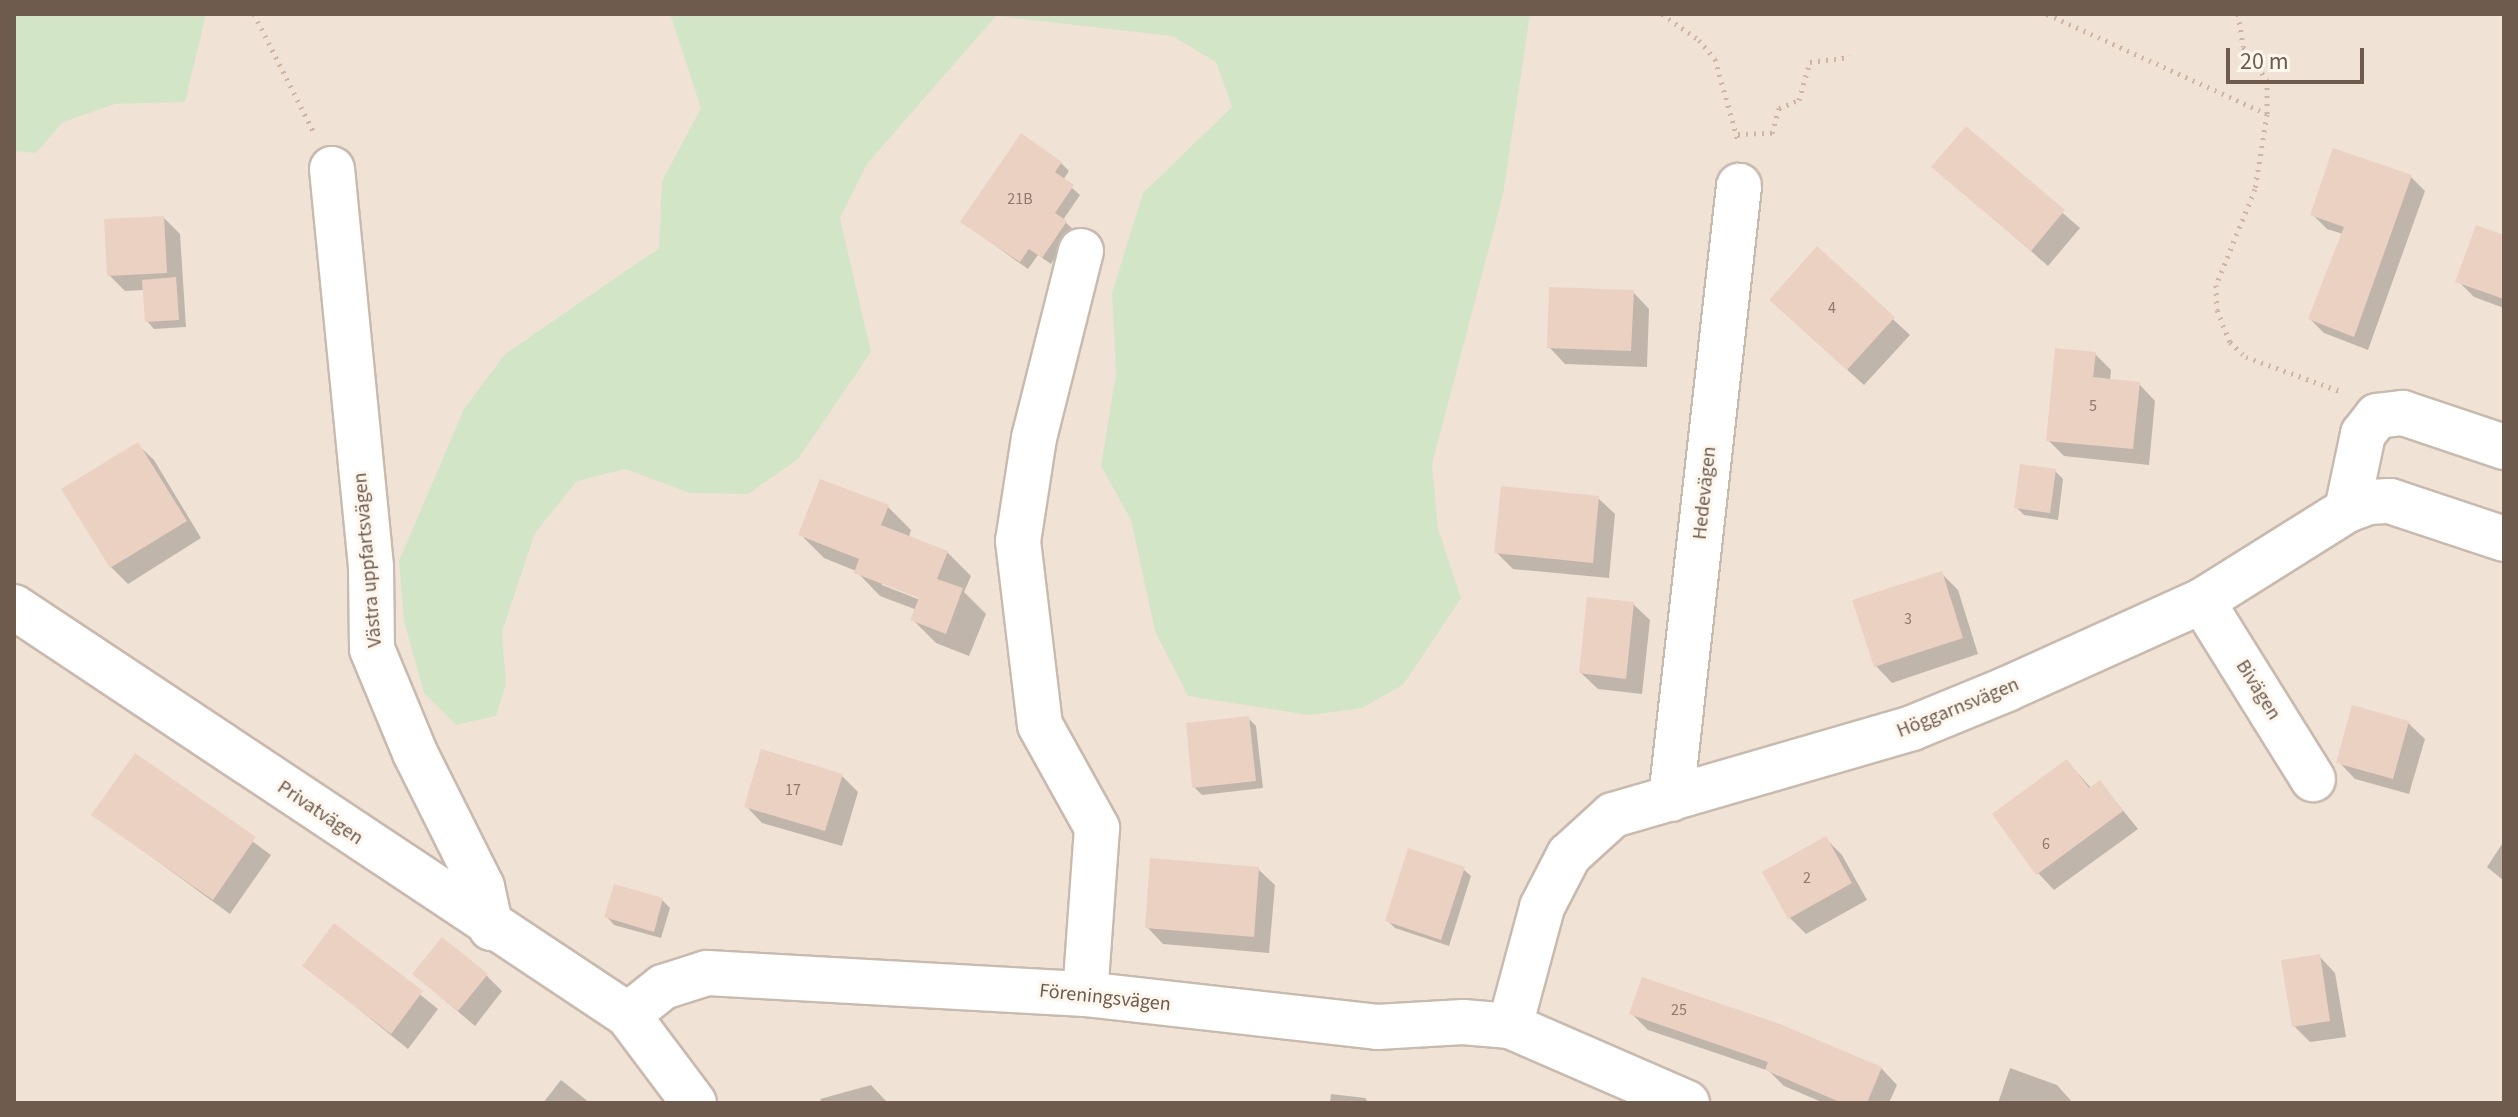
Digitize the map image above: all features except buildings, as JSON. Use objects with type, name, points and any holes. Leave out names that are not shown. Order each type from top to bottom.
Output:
[{"type":"street","name":"Västra uppfartsvägen","points":[[332,169],[371,567],[372,649],[415,753],[482,887],[491,928]]},
{"type":"street","name":"Hedevägen","points":[[1671,799],[1739,186]]},
{"type":"street","points":[[1081,251],[1034,438],[1018,541],[1040,725],[1097,828],[1085,994]]},
{"type":"street","points":[[2347,510],[2363,434],[2377,416],[2403,413],[2504,447]]},
{"type":"street","name":"Höggarnsvägen","points":[[1510,1026],[1542,907],[1569,855],[1613,815],[1912,728],[2202,601],[2347,510],[2390,501],[2504,539]]},
{"type":"street","name":"Bivägen","points":[[2202,601],[2313,779]]},
{"type":"street","name":"Privatvägen","points":[[14,607],[491,928],[628,1015]]},
{"type":"street","name":"Föreningsvägen","points":[[628,1015],[663,987],[707,973],[1085,994],[1377,1027],[1463,1022],[1510,1026],[1687,1103]]},
{"type":"street","points":[[628,1015],[694,1103]]},
{"type":"path","points":[[254,14],[332,169]]},
{"type":"path","points":[[1662,14],[1699,40],[1715,59],[1738,134],[1739,186]]},
{"type":"path","points":[[2047,14],[2267,114]]},
{"type":"path","points":[[2238,14],[2243,47],[2267,80],[2267,114],[2255,189],[2216,285],[2217,310],[2230,342],[2246,357],[2335,388],[2377,416]]},
{"type":"path","points":[[1738,134],[1772,133],[1779,108],[1799,100],[1810,62],[1850,57]]},
{"type":"shaded area","points":[[14,14],[2504,14],[2504,1103],[14,1103]]},
{"type":"green space","points":[[14,14],[206,14],[185,102],[115,104],[63,122],[36,153],[14,151]]},
{"type":"green space","points":[[670,14],[1530,14],[1503,195],[1432,464],[1438,528],[1461,598],[1403,685],[1362,708],[1309,715],[1188,696],[1155,631],[1131,520],[1101,466],[1116,374],[1112,293],[1143,193],[1232,107],[1216,62],[1172,36],[996,16],[867,164],[840,218],[871,352],[798,459],[748,494],[690,493],[625,469],[577,481],[535,533],[502,632],[506,684],[496,716],[456,725],[424,693],[404,621],[399,561],[464,409],[505,354],[659,248],[662,181],[701,108]]}]
